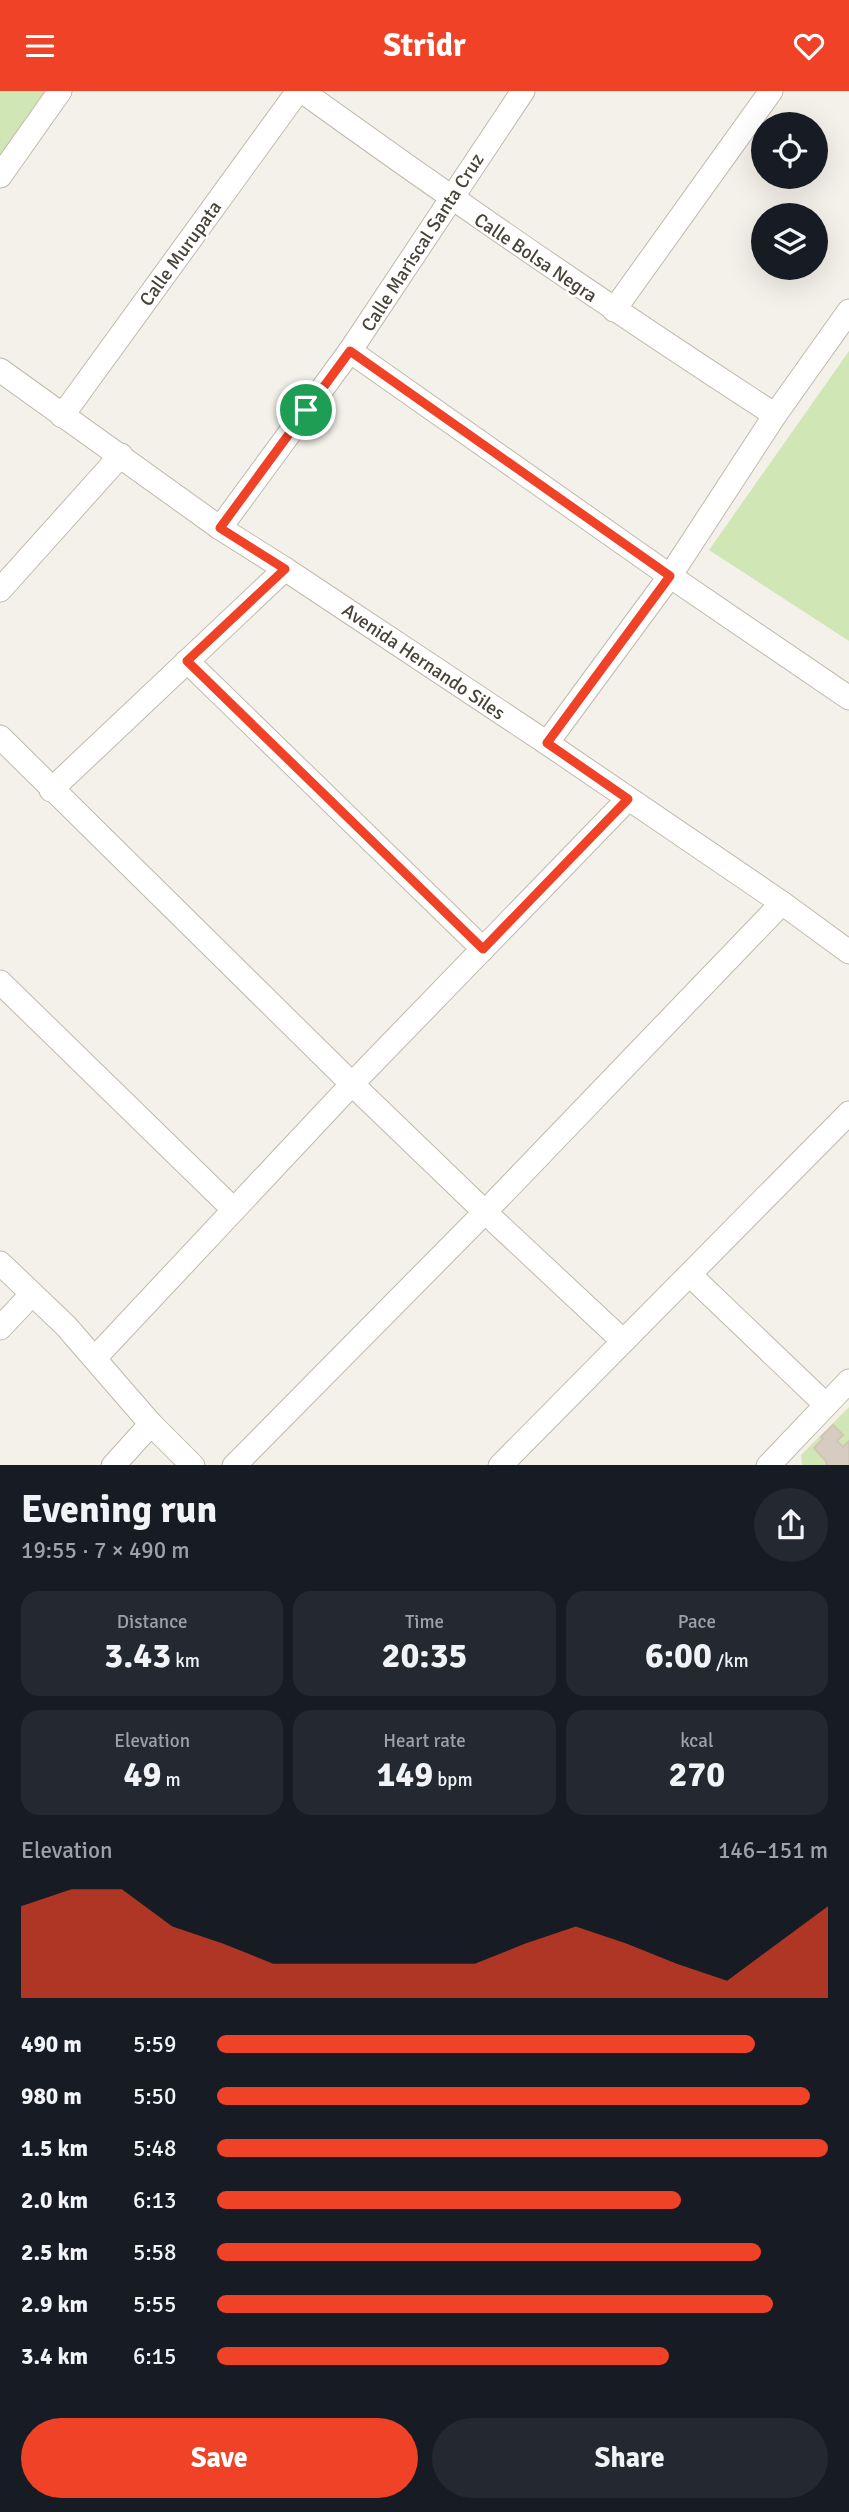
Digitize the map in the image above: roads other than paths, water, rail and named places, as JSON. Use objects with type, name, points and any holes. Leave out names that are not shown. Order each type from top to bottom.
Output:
[{"type":"street","points":[[0,176],[60,91]]},
{"type":"street","name":"Calle Bolsa Negra","points":[[300,91],[450,199],[775,415]]},
{"type":"street","name":"Calle Murupata","points":[[62,416],[300,91]]},
{"type":"street","name":"Calle Mariscal Santa Cruz","points":[[220,528],[350,351],[523,91]]},
{"type":"street","points":[[614,310],[771,91]]},
{"type":"street","points":[[547,743],[670,576],[775,415],[849,311]]},
{"type":"street","points":[[350,351],[849,698]]},
{"type":"street","name":"Avenida Hernando Siles","points":[[0,370],[220,528],[547,743],[782,903],[849,952]]},
{"type":"street","points":[[0,590],[121,455]]},
{"type":"street","points":[[51,790],[285,569]]},
{"type":"street","points":[[187,661],[483,949]]},
{"type":"street","points":[[0,737],[352,1084],[623,1341]]},
{"type":"street","points":[[95,1358],[352,1084],[628,799]]},
{"type":"street","points":[[234,1465],[485,1212],[782,903]]},
{"type":"street","points":[[0,982],[233,1209]]},
{"type":"street","points":[[500,1465],[849,1113]]},
{"type":"street","points":[[0,1263],[95,1358],[151,1423],[193,1465]]},
{"type":"street","points":[[690,1275],[825,1404]]},
{"type":"street","points":[[0,1328],[32,1294]]},
{"type":"street","points":[[775,1463],[825,1404],[849,1381]]},
{"type":"street","points":[[113,1465],[151,1423]]}]
